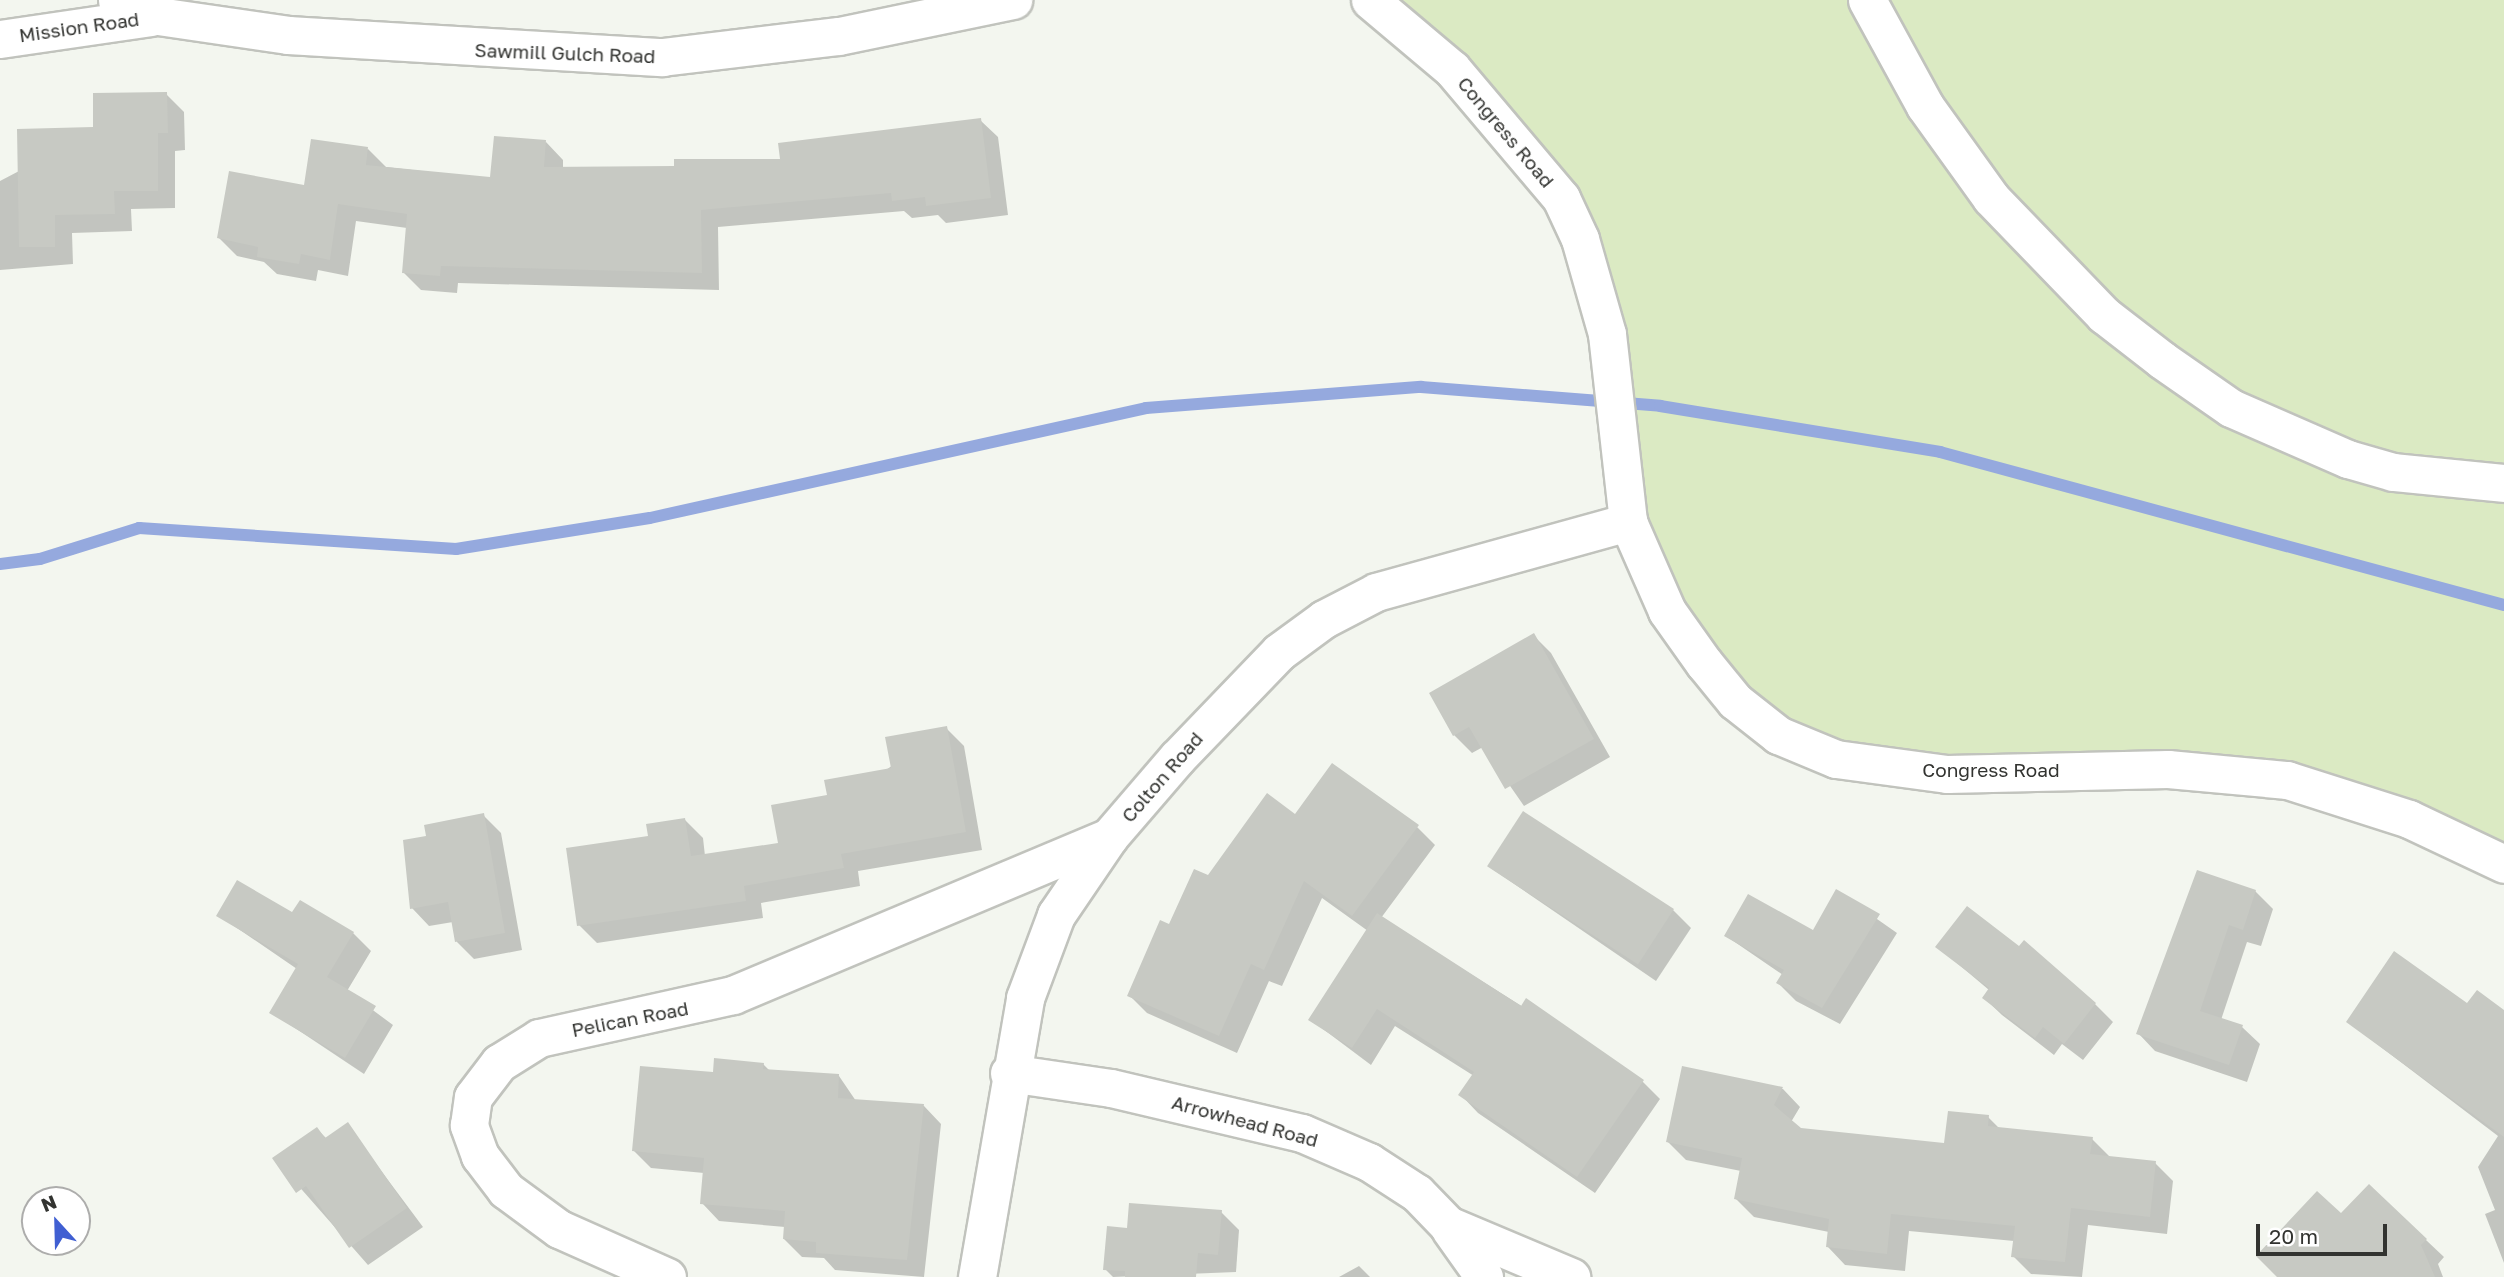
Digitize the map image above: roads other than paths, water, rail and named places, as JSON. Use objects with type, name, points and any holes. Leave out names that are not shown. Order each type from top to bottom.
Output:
[{"type":"street","name":"Sawmill Gulch Road","points":[[117,0],[158,16],[302,36],[662,57],[839,36],[1013,0]]},
{"type":"street","points":[[1867,0],[1925,106],[1991,198],[2095,307],[2162,360],[2231,408],[2348,458],[2393,472],[2504,483]]},
{"type":"street","name":"Congress Road","points":[[1377,5],[1452,69],[1561,198],[1580,239],[1607,334],[1628,522],[1667,611],[1735,701],[1778,735],[1836,759],[1947,774],[2168,769],[2275,779],[2352,797],[2504,864]]},
{"type":"street","name":"Mission Road","points":[[0,39],[158,16]]},
{"type":"street","name":"Colton Road","points":[[977,1277],[1009,1073],[1026,998],[1056,915],[1109,837],[1240,692],[1324,619],[1377,592],[1628,522]]},
{"type":"street","name":"Pelican Road","points":[[667,1277],[559,1229],[506,1190],[486,1165],[469,1125],[473,1097],[499,1063],[539,1038],[733,995],[1109,837]]},
{"type":"street","name":"Arrowhead Road","points":[[1009,1073],[1111,1088],[1302,1133],[1369,1162],[1417,1193],[1448,1225],[1571,1277]]},
{"type":"street","points":[[1448,1225],[1484,1277]]},
{"type":"waterway","points":[[0,564],[40,559],[139,528],[456,549],[650,518],[1146,408],[1421,387],[1660,406],[1940,452],[2504,605]]}]
